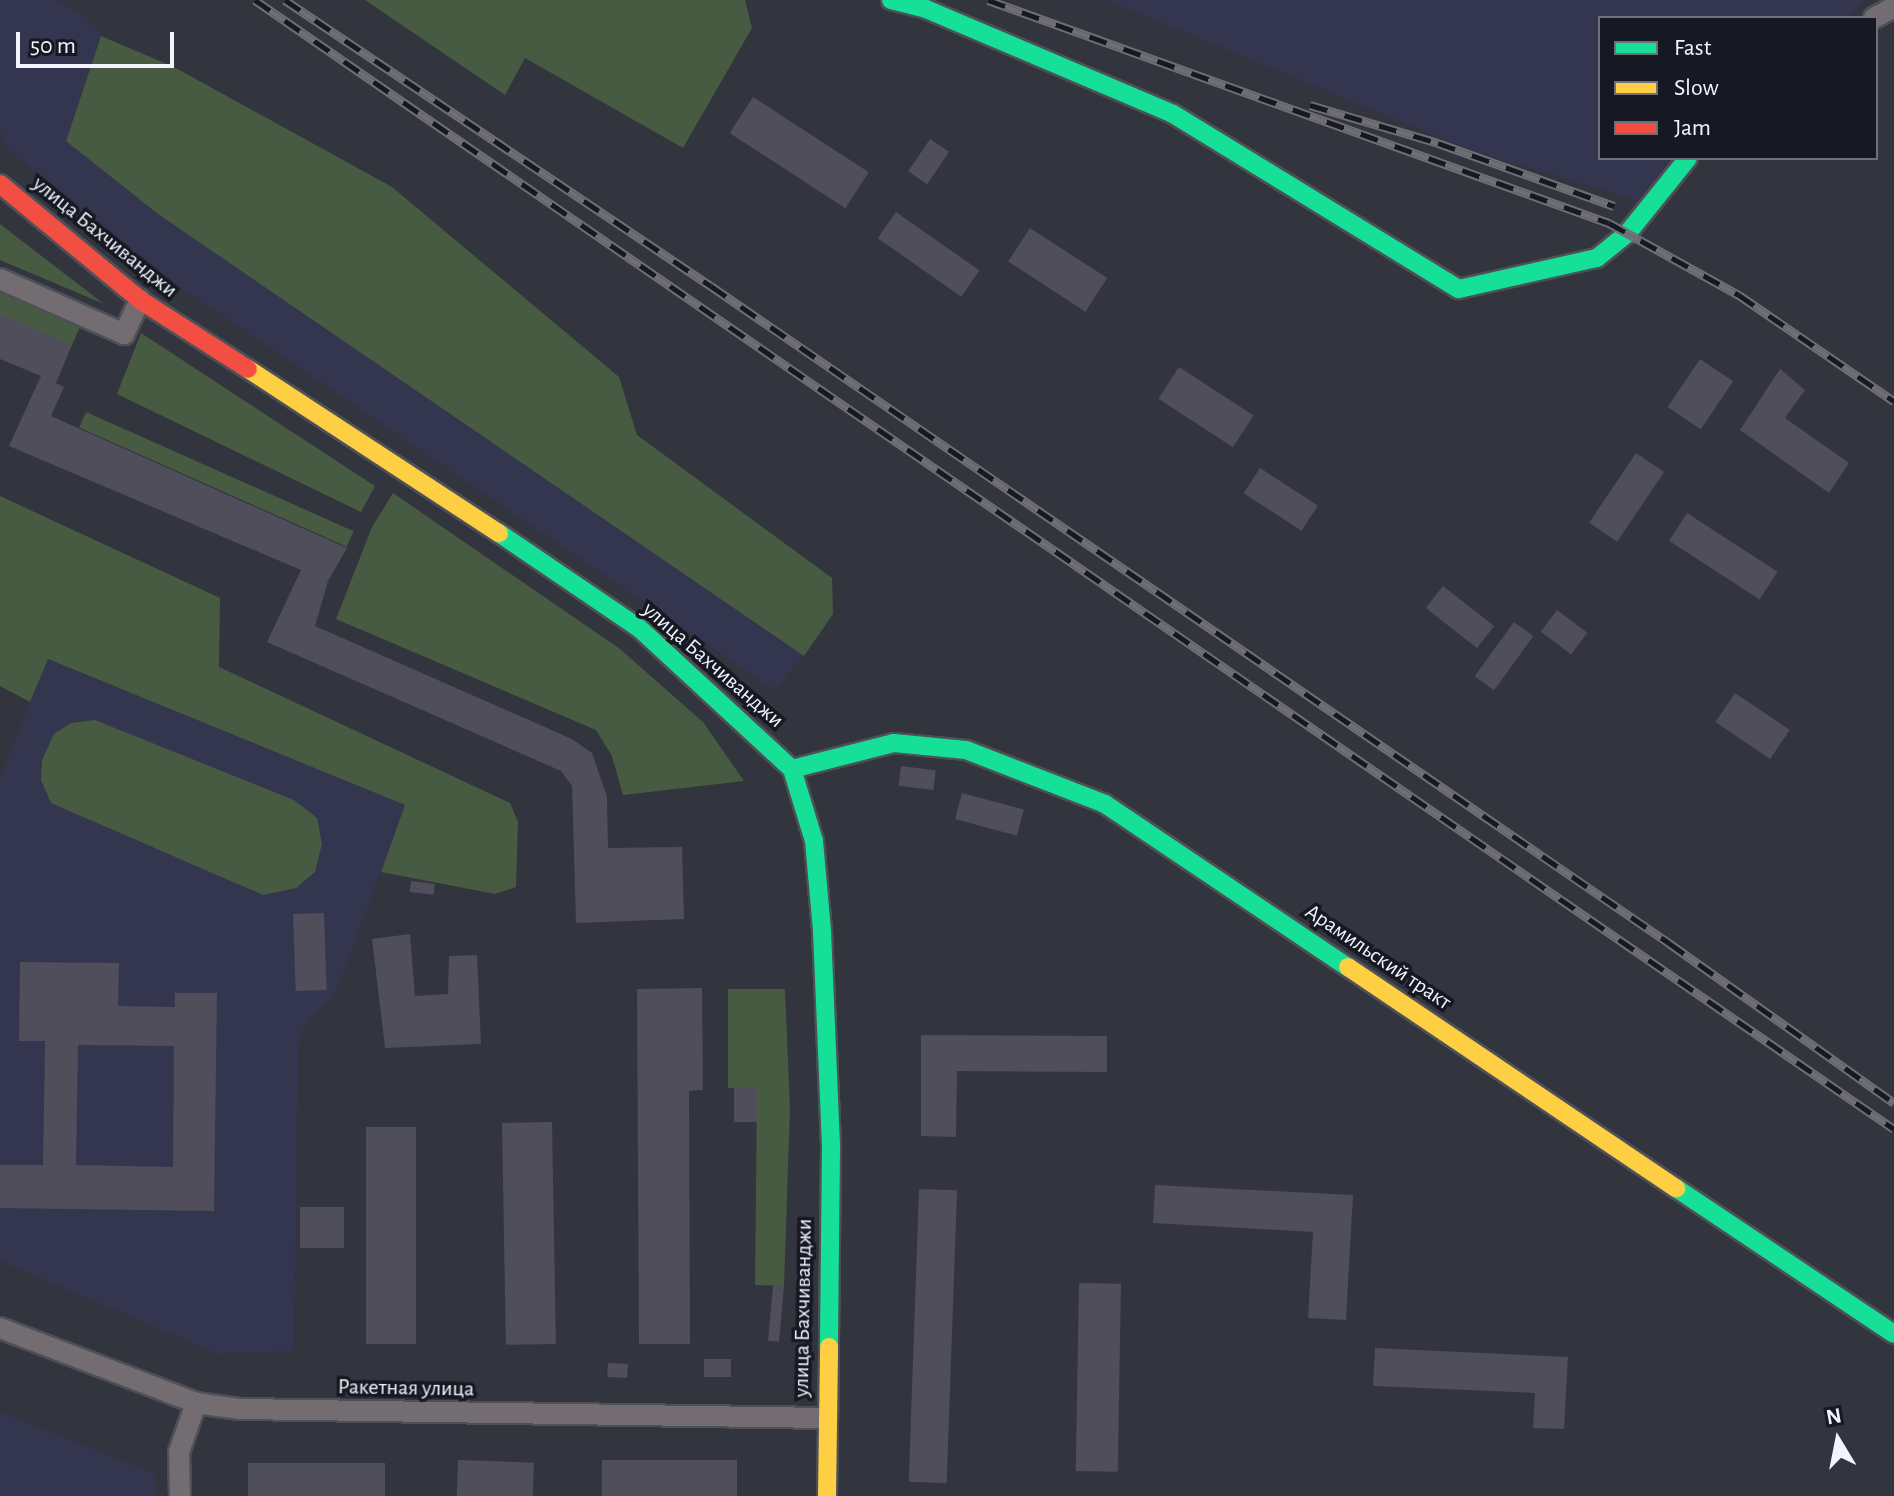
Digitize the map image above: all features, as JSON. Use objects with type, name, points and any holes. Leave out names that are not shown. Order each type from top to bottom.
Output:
[{"type":"main road","points":[[891,0],[926,9],[1173,114],[1459,289],[1597,258],[1627,234],[1686,160]]},
{"type":"main road","name":"улица Бахчиванджи","points":[[0,184],[140,300],[406,469],[639,628],[792,769],[814,841],[822,931],[831,1149],[825,1418],[827,1496]]},
{"type":"main road","name":"Арамильский тракт","points":[[792,769],[894,743],[966,750],[1105,804],[1894,1334]]},
{"type":"street","points":[[0,279],[124,334],[140,300]]},
{"type":"street","name":"Ракетная улица","points":[[0,1328],[196,1403],[256,1410],[825,1418]]},
{"type":"street","points":[[180,1496],[179,1452],[196,1403]]},
{"type":"shaded area","points":[[0,0],[58,0],[93,23],[101,36],[66,141],[158,214],[804,656],[774,690],[117,244],[7,148],[0,132]]},
{"type":"shaded area","points":[[1107,0],[1865,0],[1848,16],[1598,16],[1598,160],[1670,160],[1640,201],[1470,150]]},
{"type":"shaded area","points":[[47,659],[405,805],[338,988],[299,1033],[294,1351],[218,1354],[0,1261],[0,779]]},
{"type":"shaded area","points":[[0,1412],[155,1474],[155,1496],[0,1496]]},
{"type":"green space","points":[[365,0],[745,0],[752,28],[683,148],[525,58],[505,95]]},
{"type":"green space","points":[[101,36],[174,67],[392,187],[619,377],[637,435],[832,578],[833,614],[804,656],[158,214],[66,141]]},
{"type":"green space","points":[[0,224],[104,304],[0,260]]},
{"type":"green space","points":[[0,283],[83,320],[71,347],[0,315]]},
{"type":"green space","points":[[141,333],[375,486],[361,512],[117,394]]},
{"type":"green space","points":[[86,412],[354,531],[347,547],[79,428]]},
{"type":"green space","points":[[393,493],[620,649],[703,722],[744,781],[623,795],[612,756],[596,730],[336,619],[372,527]]},
{"type":"green space","points":[[0,496],[220,598],[219,667],[510,803],[518,822],[516,887],[495,894],[381,872],[405,805],[48,659],[30,702],[0,686]]},
{"type":"green space","points":[[95,720],[294,800],[317,818],[322,844],[315,872],[296,888],[263,895],[51,803],[41,780],[42,760],[54,734],[71,723]]},
{"type":"green space","points":[[728,989],[785,989],[790,1109],[784,1286],[755,1285],[757,1089],[728,1088]]},
{"type":"building","points":[[753,97],[869,172],[845,208],[730,133]]},
{"type":"building","points":[[930,139],[949,152],[927,184],[908,171]]},
{"type":"building","points":[[896,212],[980,271],[961,297],[878,238]]},
{"type":"building","points":[[1030,228],[1107,278],[1085,312],[1008,262]]},
{"type":"building","points":[[0,314],[72,345],[56,383],[64,387],[51,416],[347,548],[328,581],[315,626],[572,739],[592,753],[607,797],[608,848],[682,847],[684,919],[576,923],[572,786],[561,771],[267,642],[301,570],[9,446],[41,376],[0,359]]},
{"type":"building","points":[[1700,359],[1733,381],[1701,429],[1668,407]]},
{"type":"building","points":[[1179,367],[1254,415],[1233,447],[1158,399]]},
{"type":"building","points":[[1780,369],[1805,390],[1785,418],[1849,463],[1829,493],[1740,430]]},
{"type":"building","points":[[1636,453],[1664,472],[1617,542],[1589,523]]},
{"type":"building","points":[[1260,468],[1318,506],[1302,531],[1244,493]]},
{"type":"building","points":[[1687,513],[1778,572],[1760,599],[1669,541]]},
{"type":"building","points":[[1443,586],[1494,626],[1477,648],[1426,608]]},
{"type":"building","points":[[1557,610],[1587,633],[1571,654],[1541,632]]},
{"type":"building","points":[[1514,622],[1533,636],[1494,690],[1475,676]]},
{"type":"building","points":[[1735,693],[1790,730],[1770,759],[1715,722]]},
{"type":"building","points":[[901,766],[936,770],[933,790],[899,786]]},
{"type":"building","points":[[962,793],[1024,810],[1017,836],[955,819]]},
{"type":"building","points":[[411,881],[435,884],[433,895],[410,892]]},
{"type":"building","points":[[324,913],[327,990],[296,991],[293,914]]},
{"type":"building","points":[[410,934],[415,996],[448,994],[449,956],[477,955],[481,1044],[385,1048],[372,939]]},
{"type":"building","points":[[20,962],[119,963],[118,1006],[175,1007],[175,993],[217,993],[214,1211],[0,1208],[0,1165],[43,1165],[45,1041],[19,1041]],"holes":[[[78,1045],[174,1046],[173,1167],[76,1165]]]},
{"type":"building","points":[[702,988],[703,1090],[689,1091],[690,1344],[639,1344],[637,989]]},
{"type":"building","points":[[921,1035],[1107,1036],[1107,1072],[957,1071],[956,1137],[921,1136]]},
{"type":"building","points":[[734,1088],[757,1088],[757,1122],[734,1122]]},
{"type":"building","points":[[552,1122],[556,1344],[506,1345],[502,1123]]},
{"type":"building","points":[[366,1127],[416,1127],[416,1344],[366,1344]]},
{"type":"building","points":[[1155,1185],[1353,1195],[1346,1320],[1308,1318],[1313,1232],[1153,1223]]},
{"type":"building","points":[[919,1189],[957,1190],[947,1483],[909,1482]]},
{"type":"building","points":[[300,1207],[344,1207],[344,1248],[300,1248]]},
{"type":"building","points":[[1079,1283],[1121,1284],[1118,1472],[1076,1471]]},
{"type":"building","points":[[773,1285],[784,1286],[779,1342],[768,1341]]},
{"type":"building","points":[[1375,1348],[1568,1357],[1564,1429],[1533,1428],[1535,1393],[1373,1386]]},
{"type":"building","points":[[704,1359],[731,1359],[731,1377],[704,1377]]},
{"type":"building","points":[[608,1363],[628,1364],[627,1378],[607,1377]]},
{"type":"building","points":[[458,1460],[534,1463],[533,1496],[457,1496]]},
{"type":"building","points":[[602,1460],[737,1460],[737,1496],[602,1496]]},
{"type":"building","points":[[248,1463],[385,1463],[385,1496],[248,1496]]},
{"type":"railway","points":[[255,0],[1894,1129]]},
{"type":"railway","points":[[285,0],[711,286],[1669,943],[1894,1103]]},
{"type":"railway","points":[[988,0],[1609,223],[1739,295],[1894,401]]},
{"type":"railway","points":[[1310,105],[1438,143],[1614,206]]},
{"type":"traffic: fast","points":[[891,0],[926,9],[1173,114],[1459,289],[1597,258],[1627,234],[1686,160]]},
{"type":"traffic: fast","points":[[499,533],[639,628],[792,769],[814,841],[822,931],[831,1149],[829,1347]]},
{"type":"traffic: fast","points":[[792,769],[894,743],[966,750],[1105,804],[1348,967]]},
{"type":"traffic: fast","points":[[1676,1188],[1894,1334]]},
{"type":"traffic: slow","points":[[248,369],[499,533]]},
{"type":"traffic: slow","points":[[1348,967],[1676,1188]]},
{"type":"traffic: slow","points":[[827,1496],[829,1347]]},
{"type":"traffic: jam","points":[[0,184],[140,300],[248,369]]}]
